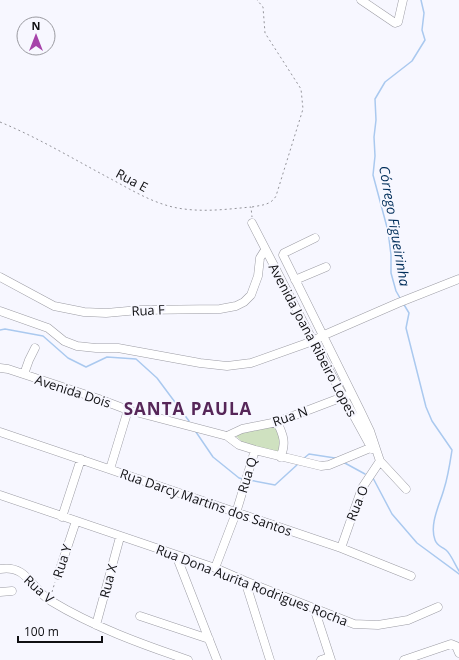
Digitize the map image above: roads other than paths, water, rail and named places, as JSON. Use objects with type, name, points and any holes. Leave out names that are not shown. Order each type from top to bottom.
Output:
[{"type":"street","points":[[361,0],[392,22],[398,22],[403,0]]},
{"type":"street","name":"Avenida Joana Ribeiro Lopes","points":[[252,223],[313,341],[347,395]]},
{"type":"street","name":"Avenida Joana Ribeiro Lopes","points":[[315,238],[284,253],[283,255],[322,336],[347,395],[376,452],[406,489]]},
{"type":"street","name":"Rua F","points":[[0,277],[54,306],[84,312],[106,313],[139,310],[220,309],[240,304],[251,295],[258,276],[260,258],[265,250]]},
{"type":"street","points":[[295,280],[326,266]]},
{"type":"street","points":[[0,311],[48,328],[64,341],[77,346],[118,348],[200,363],[227,366],[251,363],[313,341],[398,302],[459,279]]},
{"type":"street","points":[[24,374],[28,360],[35,348]]},
{"type":"street","name":"Avenida Dois","points":[[0,368],[24,374],[100,399],[128,410],[228,436],[239,445],[255,450],[315,465],[329,465],[376,452]]},
{"type":"street","name":"Rua N","points":[[228,436],[242,429],[277,422],[347,395]]},
{"type":"street","points":[[110,469],[128,410]]},
{"type":"street","points":[[277,422],[282,431],[284,444],[284,450],[280,457]]},
{"type":"street","name":"Rua Darcy Martins dos Santos","points":[[0,432],[341,548],[410,576]]},
{"type":"street","name":"Rua Q","points":[[215,568],[236,513],[255,450]]},
{"type":"street","name":"Rua O","points":[[341,548],[376,452]]},
{"type":"street","points":[[62,516],[81,459]]},
{"type":"street","name":"Rua Dona Aurita Rodrigues Rocha","points":[[0,495],[215,568],[354,624],[378,625],[408,620],[438,607]]},
{"type":"street","name":"Rua Y","points":[[58,576],[76,521]]},
{"type":"street","name":"Rua X","points":[[96,625],[120,537]]},
{"type":"street","points":[[176,555],[217,660]]},
{"type":"street","name":"Rua V","points":[[0,569],[8,567],[17,569],[49,600],[96,625],[188,660]]},
{"type":"street","points":[[245,581],[270,660]]},
{"type":"street","name":"Rua V","points":[[0,592],[12,591]]},
{"type":"street","points":[[314,608],[330,658],[321,660]]},
{"type":"street","points":[[140,616],[209,639]]},
{"type":"street","points":[[404,660],[448,645],[457,649]]},
{"type":"waterway","name":"Córrego Figueirinha","points":[[400,298],[396,291],[391,273],[391,255],[388,231],[373,175],[376,120],[375,99],[385,82],[412,61],[425,40],[422,30],[424,13],[421,0]]},
{"type":"waterway","name":"Córrego Figueirinha","points":[[403,303],[409,313],[406,328],[426,407],[432,421],[452,450],[447,480],[433,527],[437,544],[448,552],[459,571]]},
{"type":"waterway","points":[[0,330],[5,329],[43,336],[68,358],[86,367],[107,357],[136,359],[157,378],[189,421]]},
{"type":"waterway","points":[[196,432],[213,457],[239,478],[243,479]]},
{"type":"waterway","points":[[303,459],[309,454],[335,458]]},
{"type":"waterway","points":[[343,462],[365,474]]},
{"type":"waterway","points":[[249,480],[275,485],[298,464]]},
{"type":"waterway","points":[[373,478],[392,514],[417,543],[459,574]]},
{"type":"district","name":"SANTA PAULA","points":[[188,408]]}]
